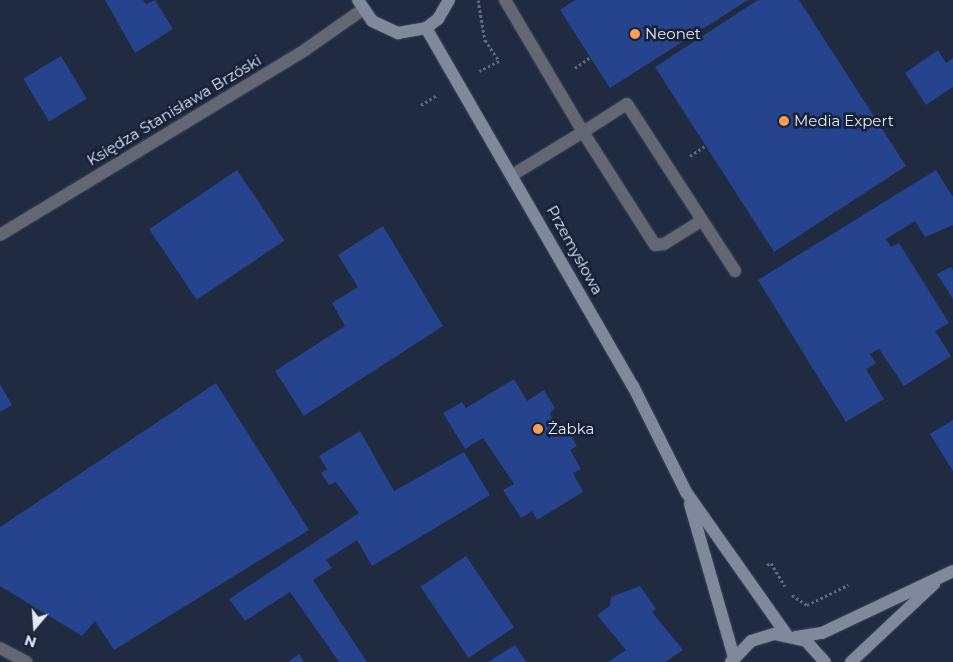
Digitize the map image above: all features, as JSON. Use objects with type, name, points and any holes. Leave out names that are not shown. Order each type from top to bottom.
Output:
[{"type":"street","points":[[360,5],[384,30],[412,33],[426,28],[449,0]]},
{"type":"street","points":[[505,0],[583,132],[655,245],[664,244],[702,221]]},
{"type":"street","name":"Księdza Stanisława Brzóski","points":[[0,235],[305,50],[360,5]]},
{"type":"street","name":"Przemysłowa","points":[[426,28],[514,174],[634,386],[686,492]]},
{"type":"street","points":[[514,174],[627,104],[736,271]]},
{"type":"street","points":[[686,492],[791,636],[815,648],[825,662]]},
{"type":"street","points":[[686,492],[730,632],[733,660]]},
{"type":"street","points":[[733,660],[751,641],[822,633],[940,579],[953,571]]},
{"type":"street","points":[[851,662],[940,579]]},
{"type":"street","points":[[0,648],[26,662]]},
{"type":"building","points":[[105,0],[143,0],[146,4],[155,0],[173,29],[135,53]]},
{"type":"building","name":"Neonet","points":[[575,0],[748,0],[610,88],[560,10]]},
{"type":"building","name":"Media Expert","points":[[758,0],[799,0],[906,166],[774,252],[655,67]]},
{"type":"building","points":[[938,50],[946,63],[953,58],[953,87],[926,105],[905,73]]},
{"type":"building","points":[[61,56],[87,99],[49,122],[23,79]]},
{"type":"building","points":[[237,170],[285,240],[197,300],[149,229]]},
{"type":"building","points":[[936,170],[953,197],[953,225],[925,237],[915,221],[886,239],[891,247],[899,243],[949,323],[935,331],[951,356],[904,386],[879,349],[870,354],[876,363],[866,369],[884,399],[846,422],[758,280]]},
{"type":"building","points":[[383,226],[443,326],[304,416],[275,371],[345,326],[332,303],[358,287],[338,255]]},
{"type":"building","points":[[951,267],[953,270],[953,299],[937,274]]},
{"type":"building","points":[[514,379],[527,401],[544,390],[555,408],[550,414],[558,429],[565,426],[577,446],[570,450],[581,469],[573,473],[583,492],[537,520],[532,511],[521,518],[503,490],[514,484],[483,438],[465,449],[443,413],[462,402],[466,408]]},
{"type":"building","points":[[216,383],[309,530],[114,650],[95,621],[82,636],[0,586],[0,527]]},
{"type":"building","points":[[0,384],[12,405],[0,412]]},
{"type":"building","points":[[953,420],[953,471],[930,434]]},
{"type":"building","points":[[360,431],[394,491],[464,452],[490,495],[372,566],[357,540],[326,560],[332,568],[313,580],[367,662],[339,662],[290,592],[245,621],[229,599],[359,513],[336,482],[329,485],[321,473],[327,469],[319,456]]},
{"type":"building","points":[[466,556],[514,627],[468,658],[420,587]]},
{"type":"building","points":[[640,586],[656,609],[652,612],[683,650],[665,662],[608,662],[626,650],[597,615],[610,606],[611,597]]},
{"type":"building","points":[[515,645],[526,662],[488,662]]},
{"type":"building","points":[[299,654],[304,662],[288,662]]},
{"type":"place","name":"Neonet","points":[[635,34]]},
{"type":"place","name":"Media Expert","points":[[784,121]]},
{"type":"place","name":"Żabka","points":[[538,429]]}]
